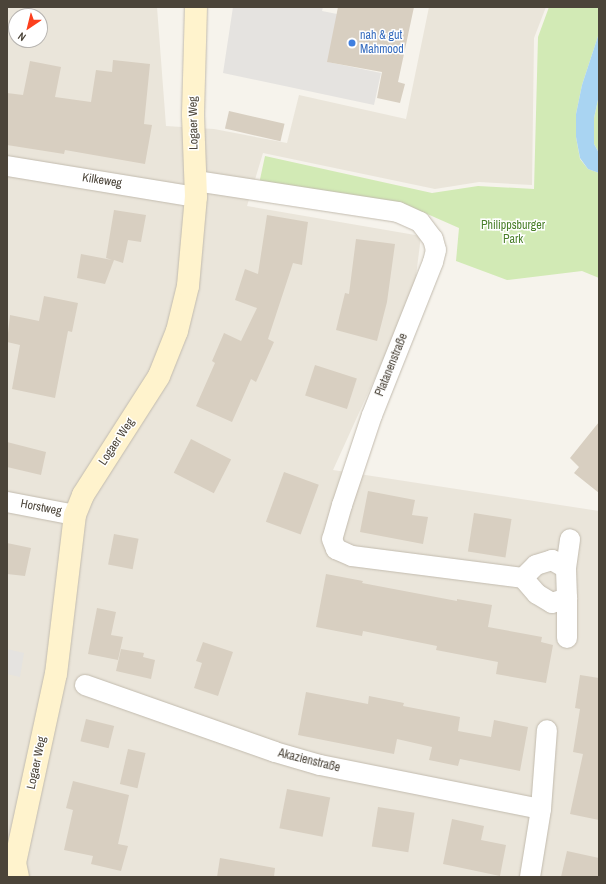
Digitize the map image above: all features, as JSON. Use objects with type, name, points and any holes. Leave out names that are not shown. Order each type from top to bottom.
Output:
[{"type":"street","name":"Logaer Weg","points":[[18,877],[16,863],[56,674],[75,514],[83,495],[159,376],[177,331],[188,286],[196,189],[193,114],[196,7]]},
{"type":"street","name":"Kilkeweg","points":[[7,166],[196,189]]},
{"type":"street","name":"Platanenstraße","points":[[196,189],[398,212],[420,222],[433,239],[436,250],[433,262],[372,415],[332,540],[336,549],[352,556],[523,578]]},
{"type":"street","name":"Horstweg","points":[[7,502],[75,514]]},
{"type":"street","points":[[567,638],[566,568],[570,538]]},
{"type":"street","points":[[566,568],[552,560],[536,565],[523,578],[538,594],[552,602],[567,598]]},
{"type":"street","name":"Akazienstraße","points":[[84,684],[275,752],[320,765],[541,810]]},
{"type":"street","points":[[530,877],[541,810],[547,730]]},
{"type":"shaded area","points":[[7,7],[157,7],[166,126],[214,129],[287,143],[299,95],[406,119],[429,7],[546,7],[534,38],[532,185],[479,182],[435,189],[263,153],[247,206],[421,236],[414,292],[333,470],[599,511],[599,877],[7,877]]},
{"type":"shaded area","points":[[233,7],[323,7],[322,11],[337,14],[328,62],[381,73],[374,105],[223,73]]},
{"type":"shaded area","points":[[7,649],[24,653],[20,677],[7,674]]},
{"type":"green space","name":"Philippsburger Park","points":[[549,7],[599,7],[599,33],[582,85],[576,114],[576,137],[580,159],[588,169],[599,173],[599,278],[582,271],[507,280],[456,261],[459,228],[425,213],[259,184],[265,156],[432,193],[478,186],[534,189],[538,37]]},
{"type":"green space","points":[[599,95],[599,153],[594,144],[594,118]]},
{"type":"water","points":[[599,33],[599,95],[594,118],[594,144],[599,153],[599,173],[588,169],[580,158],[576,137],[576,114],[582,85]]},
{"type":"building","points":[[338,7],[414,7],[398,82],[405,84],[400,103],[377,98],[382,72],[327,62]]},
{"type":"building","points":[[113,60],[150,64],[144,124],[152,125],[145,164],[65,150],[64,154],[7,145],[7,93],[23,95],[30,61],[61,67],[55,97],[91,102],[96,70],[112,72]]},
{"type":"building","points":[[229,111],[285,124],[280,141],[225,129]]},
{"type":"building","points":[[114,210],[146,215],[141,242],[128,240],[123,263],[114,260],[105,284],[77,278],[81,254],[112,260],[106,258]]},
{"type":"building","points":[[267,215],[308,222],[302,265],[293,263],[268,339],[274,342],[256,382],[251,379],[232,422],[196,406],[215,363],[212,361],[224,333],[241,341],[257,308],[235,300],[245,269],[258,274]]},
{"type":"building","points":[[356,239],[395,244],[387,302],[377,341],[336,330],[345,293],[349,294]]},
{"type":"building","points":[[44,296],[78,303],[72,332],[68,331],[55,398],[12,389],[20,345],[7,342],[10,315],[39,321]]},
{"type":"building","points":[[315,365],[357,379],[347,409],[305,395]]},
{"type":"building","points":[[599,422],[599,493],[574,473],[579,467],[570,458]]},
{"type":"building","points":[[191,439],[231,459],[214,493],[174,473]]},
{"type":"building","points":[[7,442],[46,452],[41,475],[7,467]]},
{"type":"building","points":[[284,472],[319,485],[301,534],[266,522]]},
{"type":"building","points":[[368,491],[415,500],[412,515],[428,517],[423,544],[360,532]]},
{"type":"building","points":[[474,513],[512,519],[505,557],[468,552]]},
{"type":"building","points":[[114,534],[139,539],[133,569],[108,564]]},
{"type":"building","points":[[7,543],[31,548],[25,576],[7,574]]},
{"type":"building","points":[[326,574],[363,581],[362,583],[457,601],[457,599],[492,605],[488,627],[542,637],[541,642],[553,645],[546,683],[496,674],[498,662],[436,650],[437,646],[363,631],[362,636],[316,627]]},
{"type":"building","points":[[97,608],[116,612],[111,635],[123,637],[118,660],[88,654]]},
{"type":"building","points":[[203,642],[233,652],[218,696],[194,688],[202,663],[196,661]]},
{"type":"building","points":[[121,649],[144,653],[143,657],[155,660],[151,679],[116,671]]},
{"type":"building","points":[[580,675],[599,678],[599,820],[570,814],[583,754],[573,752],[580,709],[575,708]]},
{"type":"building","points":[[306,692],[368,704],[369,696],[404,703],[403,706],[460,717],[458,731],[491,737],[494,720],[528,727],[520,771],[460,759],[458,766],[429,760],[432,747],[397,739],[394,754],[298,735]]},
{"type":"building","points":[[86,719],[114,726],[109,748],[80,741]]},
{"type":"building","points":[[128,749],[146,753],[137,788],[120,784]]},
{"type":"building","points":[[73,781],[129,795],[118,844],[128,846],[121,871],[91,864],[93,856],[64,850],[73,810],[66,808]]},
{"type":"building","points":[[287,789],[330,797],[323,837],[279,828]]},
{"type":"building","points":[[378,807],[415,813],[408,852],[372,847]]},
{"type":"building","points":[[452,819],[484,826],[481,840],[506,845],[500,876],[443,864]]},
{"type":"building","points":[[567,851],[599,858],[599,877],[561,877]]},
{"type":"building","points":[[220,858],[275,868],[274,877],[217,877]]},
{"type":"place","name":"nah & gut Mahmood","points":[[352,43]]}]
